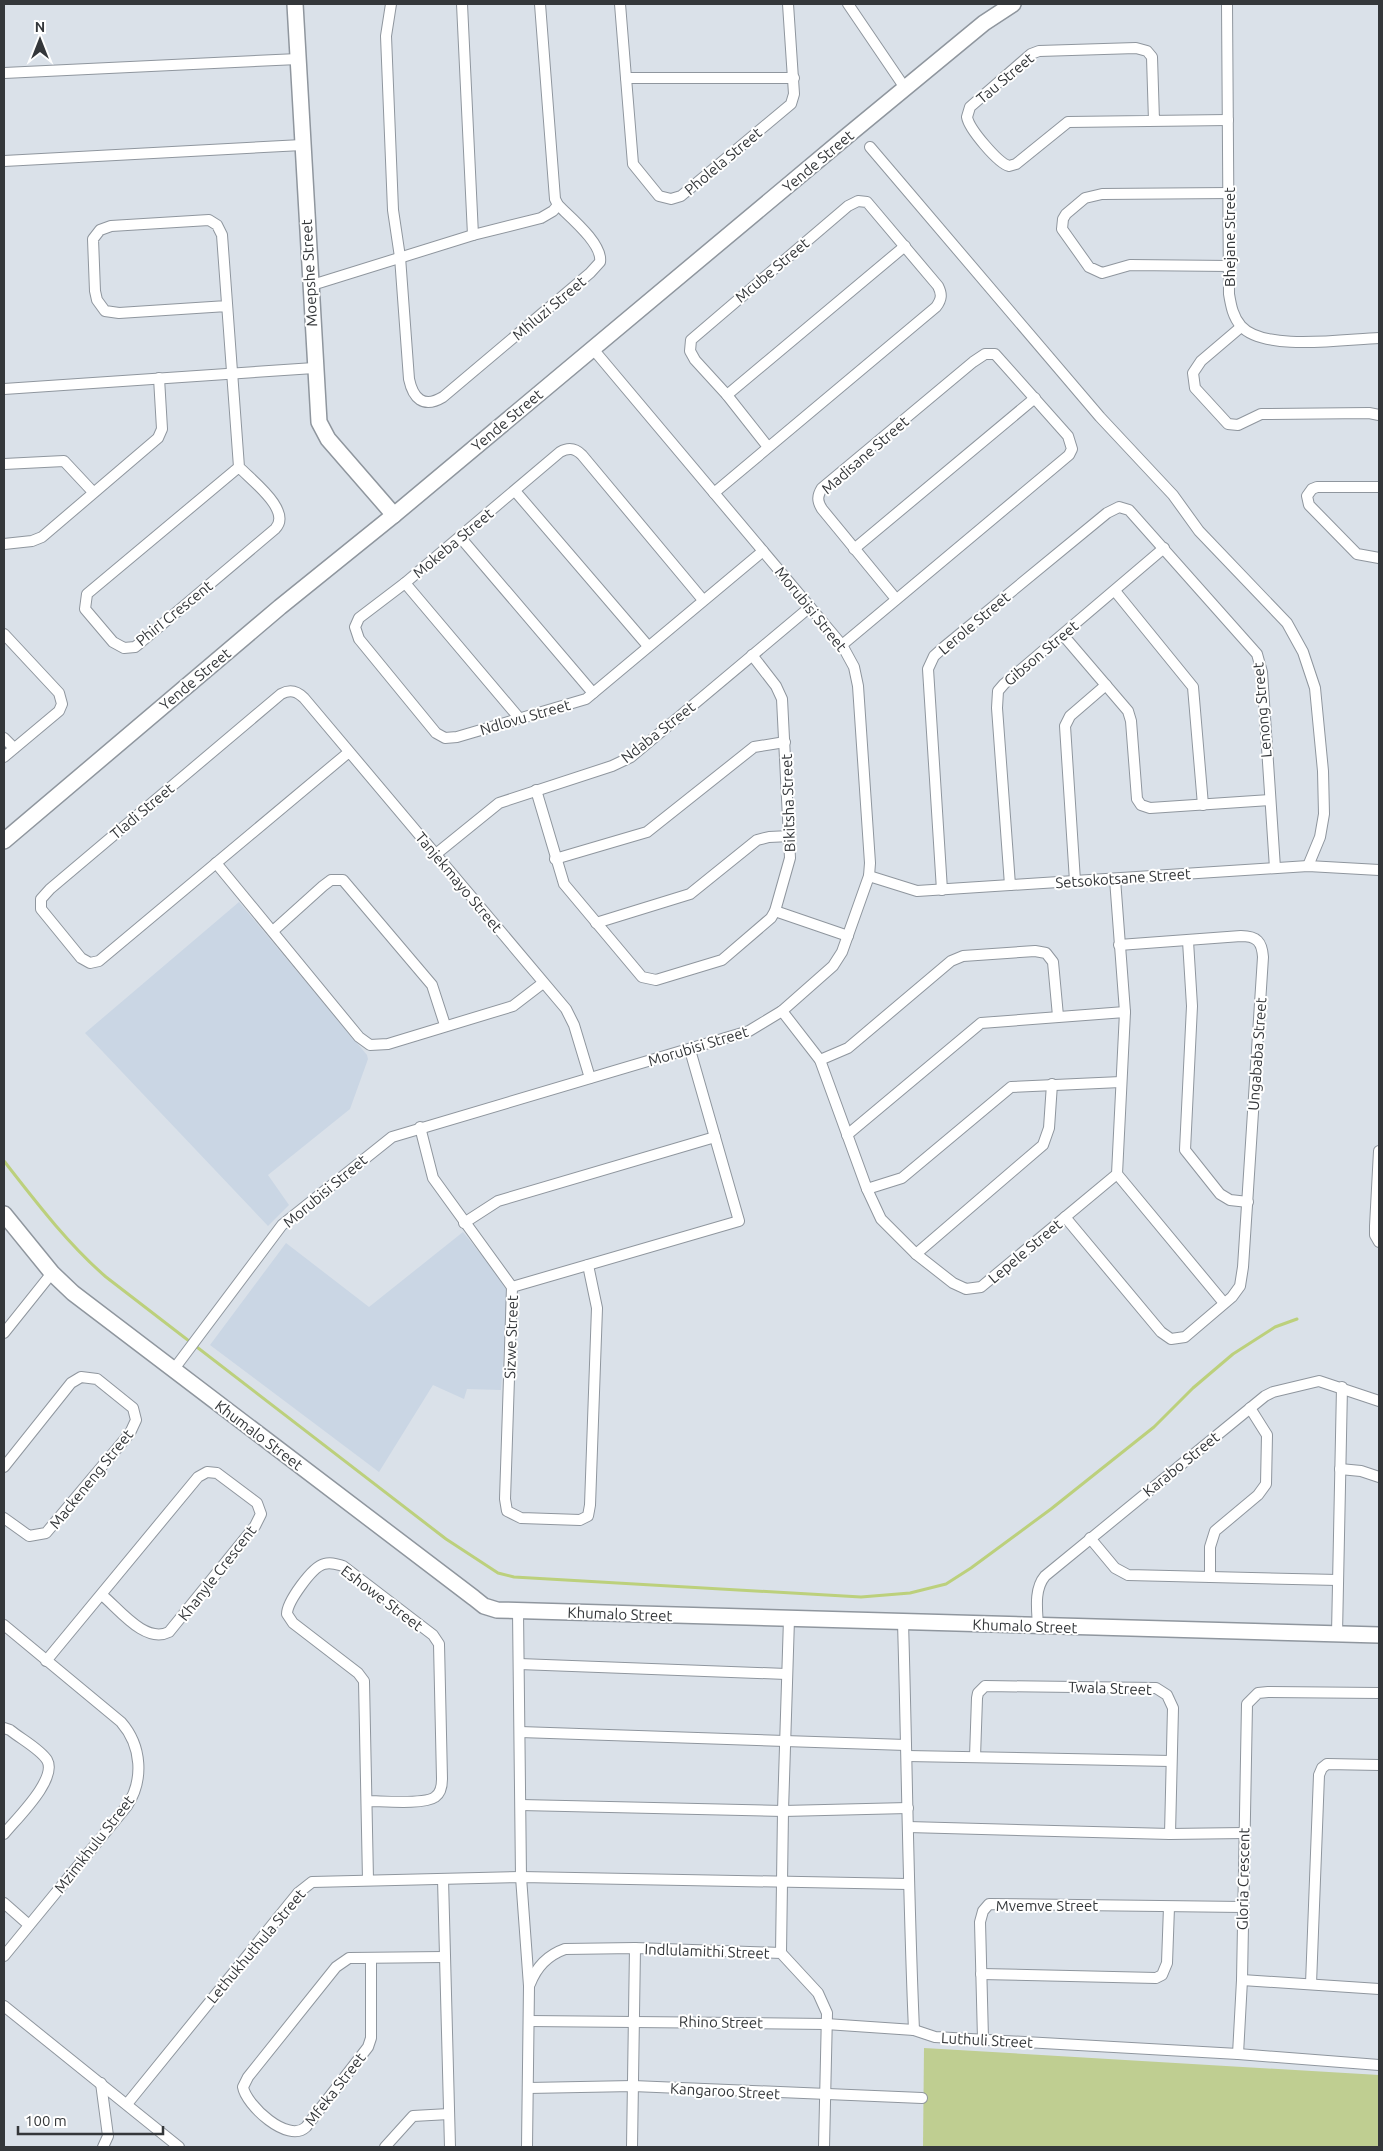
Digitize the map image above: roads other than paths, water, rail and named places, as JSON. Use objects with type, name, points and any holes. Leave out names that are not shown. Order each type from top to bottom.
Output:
[{"type":"street","name":"Moepshe Street","points":[[295,4],[314,368],[321,428],[394,515]]},
{"type":"street","points":[[390,4],[386,36],[393,210],[400,257]]},
{"type":"street","points":[[462,4],[473,234]]},
{"type":"street","points":[[309,286],[473,234],[541,218],[553,211],[558,205],[553,179],[540,4]]},
{"type":"street","name":"Pholela Street","points":[[620,4],[633,164],[653,191],[665,199],[681,196],[791,104],[794,94],[794,78],[788,4]]},
{"type":"street","points":[[848,4],[905,88]]},
{"type":"street","name":"Yende Street","points":[[4,841],[280,607],[394,515],[905,88],[984,23],[1013,4]]},
{"type":"street","name":"Bhejane Street","points":[[1227,4],[1229,266],[1232,309],[1241,327]]},
{"type":"street","name":"Tau Street","points":[[1154,121],[1152,57],[1147,51],[1136,48],[1035,52],[970,107],[966,117],[971,127],[998,160],[1009,166],[1016,164],[1068,122],[1154,121],[1228,120]]},
{"type":"street","points":[[4,73],[298,59]]},
{"type":"street","points":[[626,78],[794,78]]},
{"type":"street","points":[[4,162],[302,145]]},
{"type":"street","points":[[870,147],[1100,417],[1173,495],[1199,531],[1287,623],[1303,652],[1315,688],[1323,771],[1324,814],[1320,837],[1308,866]]},
{"type":"street","points":[[1229,193],[1096,194],[1076,205],[1066,214],[1062,224],[1064,235],[1089,267],[1102,273],[1130,265],[1229,266]]},
{"type":"street","name":"Mcube Street","points":[[858,200],[873,206],[905,246],[938,286],[942,297],[936,306],[768,447],[728,395],[692,356],[689,346],[695,334],[858,200]]},
{"type":"street","name":"Mhluzi Street","points":[[400,257],[409,379],[414,396],[430,403],[442,397],[597,266],[601,258],[597,247],[558,205]]},
{"type":"street","points":[[227,306],[119,314],[105,311],[97,300],[94,291],[93,239],[100,230],[112,226],[201,220],[214,222],[222,235],[239,467]]},
{"type":"street","points":[[728,395],[905,246]]},
{"type":"street","points":[[1379,338],[1275,341],[1261,338],[1241,327],[1201,361],[1194,373],[1195,388],[1228,424],[1238,425],[1261,414],[1369,413],[1379,415]]},
{"type":"street","name":"Morubisi Street","points":[[174,1369],[290,1217],[385,1142],[420,1127],[690,1050],[749,1031],[782,1011],[833,966],[842,952],[869,876],[870,863],[858,686],[854,667],[842,645],[592,349]]},
{"type":"street","name":"Madisane Street","points":[[896,599],[818,503],[822,488],[981,356],[990,353],[999,356],[1035,398]]},
{"type":"street","points":[[4,389],[314,368]]},
{"type":"street","points":[[4,544],[32,541],[42,537],[161,434],[159,378]]},
{"type":"street","points":[[842,645],[1068,455],[1072,449],[1071,440],[1035,398],[854,549]]},
{"type":"street","points":[[714,493],[768,447]]},
{"type":"street","name":"Mokeba Street","points":[[520,719],[405,583],[560,452],[574,449],[582,455],[703,600]]},
{"type":"street","points":[[4,464],[64,460],[93,492]]},
{"type":"street","name":"PhirI Crescent","points":[[239,467],[279,510],[280,524],[140,643],[129,648],[118,646],[88,615],[84,603],[87,594],[239,467]]},
{"type":"street","points":[[1379,487],[1317,487],[1312,489],[1307,496],[1309,505],[1357,554],[1379,558]]},
{"type":"street","points":[[515,490],[648,646]]},
{"type":"street","name":"Lerole Street","points":[[942,890],[928,669],[930,662],[944,647],[1107,513],[1119,506],[1129,510]]},
{"type":"street","name":"Lenong Street","points":[[1129,510],[1252,648],[1260,660],[1275,868]]},
{"type":"street","points":[[460,537],[593,693]]},
{"type":"street","name":"Gibson Street","points":[[1010,885],[997,697],[1004,684],[1164,548]]},
{"type":"street","name":"Ndlovu Street","points":[[405,583],[359,618],[355,628],[360,639],[436,733],[445,738],[457,737],[582,701],[763,551]]},
{"type":"street","points":[[1115,591],[1194,687],[1203,805]]},
{"type":"street","name":"Ndaba Street","points":[[436,854],[490,808],[506,799],[612,766],[630,757],[810,607]]},
{"type":"street","points":[[4,634],[59,693],[62,704],[59,711],[4,758]]},
{"type":"street","points":[[1063,635],[1130,716],[1137,799],[1141,805],[1150,808],[1270,800]]},
{"type":"street","name":"Bikitsha Street","points":[[536,790],[564,884],[637,973],[646,979],[656,980],[728,956],[767,923],[775,911],[789,868],[790,836],[780,691],[752,655]]},
{"type":"street","points":[[1075,881],[1065,726],[1070,716],[1106,685]]},
{"type":"street","name":"Tladi Street","points":[[216,863],[99,960],[90,963],[81,958],[39,904],[44,894],[281,694],[291,691],[304,698]]},
{"type":"street","name":"Tanjekmayo Street","points":[[304,698],[570,1016],[590,1078]]},
{"type":"street","points":[[4,738],[14,748]]},
{"type":"street","points":[[555,859],[647,832],[754,747],[785,742]]},
{"type":"street","points":[[349,752],[216,863],[367,1044],[388,1044],[513,1006],[543,983]]},
{"type":"street","points":[[596,923],[690,894],[757,840],[769,837],[790,836]]},
{"type":"street","name":"Setsokotsane Street","points":[[869,876],[904,889],[917,891],[1308,866],[1379,870]]},
{"type":"street","points":[[1115,879],[1125,1012],[1117,1174],[1224,1303]]},
{"type":"street","points":[[273,931],[331,880],[343,880],[432,985],[445,1026]]},
{"type":"street","points":[[775,911],[848,936]]},
{"type":"street","name":"Ungababa Street","points":[[1065,1217],[1161,1332],[1171,1340],[1185,1337],[1237,1292],[1242,1281],[1262,948],[1258,940],[1249,936],[1119,945]]},
{"type":"street","points":[[1188,941],[1192,1006],[1184,1150],[1220,1194],[1230,1200],[1248,1202]]},
{"type":"street","points":[[820,1060],[848,1048],[951,961],[964,956],[1035,951],[1046,953],[1053,962],[1058,1016]]},
{"type":"street","name":"Lepele Street","points":[[782,1011],[820,1060],[867,1189],[884,1224],[916,1254],[953,1283],[966,1289],[976,1289],[986,1284],[1117,1174]]},
{"type":"street","points":[[848,1134],[981,1023],[1125,1012]]},
{"type":"street","points":[[464,1223],[486,1206],[498,1201],[715,1137],[690,1050]]},
{"type":"street","points":[[867,1189],[902,1178],[1007,1090],[1016,1086],[1121,1082]]},
{"type":"street","points":[[916,1254],[1043,1145],[1049,1128],[1052,1084]]},
{"type":"street","points":[[420,1127],[433,1178],[512,1287]]},
{"type":"street","name":"Sizwe Street","points":[[588,1265],[597,1315],[590,1505],[585,1519],[574,1521],[521,1518],[510,1515],[507,1511],[505,1499],[512,1287],[739,1221],[715,1137]]},
{"type":"street","points":[[1379,1151],[1375,1226],[1375,1235],[1379,1242]]},
{"type":"street","name":"Khumalo Street","points":[[4,1216],[52,1273],[73,1293],[484,1606],[498,1610],[518,1612],[1379,1636]]},
{"type":"street","points":[[4,1333],[52,1273]]},
{"type":"street","name":"Mackeneng Street","points":[[4,1467],[71,1383],[81,1376],[97,1379],[129,1404],[136,1414],[136,1420],[130,1432],[46,1533],[29,1536],[4,1518]]},
{"type":"street","name":"Karabo Street","points":[[1038,1626],[1037,1602],[1041,1581],[1090,1538],[1250,1408],[1273,1392],[1314,1382],[1325,1382],[1379,1401]]},
{"type":"street","points":[[1337,1634],[1342,1388]]},
{"type":"street","points":[[1210,1577],[1210,1546],[1215,1531],[1258,1495],[1266,1484],[1267,1435],[1250,1408]]},
{"type":"street","points":[[1340,1469],[1361,1470],[1379,1477]]},
{"type":"street","name":"Khanyle Crescent","points":[[46,1661],[194,1481],[202,1474],[217,1473],[257,1503],[260,1514],[255,1526],[169,1632],[163,1635],[150,1634],[102,1595]]},
{"type":"street","points":[[1090,1538],[1121,1572],[1128,1575],[1338,1580]]},
{"type":"street","name":"Eshowe Street","points":[[368,1801],[425,1800],[435,1798],[440,1791],[442,1779],[439,1644],[433,1635],[343,1566],[336,1563],[325,1563],[316,1568],[290,1602],[287,1614],[293,1623],[363,1678],[368,1801],[368,1880]]},
{"type":"street","points":[[518,1612],[521,1877],[529,1986],[527,2147]]},
{"type":"street","points":[[781,1953],[781,1881],[788,1619]]},
{"type":"street","points":[[903,1622],[908,1884],[914,2030]]},
{"type":"street","name":"Mzimkhulu Street","points":[[4,1625],[127,1728],[135,1748],[138,1779],[135,1794],[127,1806],[4,1956]]},
{"type":"street","points":[[518,1664],[786,1674]]},
{"type":"street","name":"Twala Street","points":[[975,1757],[978,1693],[985,1686],[992,1684],[1148,1687],[1162,1691],[1171,1700],[1172,1708],[1170,1834]]},
{"type":"street","name":"Gloria Crescent","points":[[1238,2054],[1242,1980],[1247,1704],[1258,1693],[1268,1692],[1379,1693]]},
{"type":"street","points":[[4,1728],[10,1730],[46,1759],[49,1767],[49,1775],[44,1785],[4,1834]]},
{"type":"street","points":[[520,1732],[906,1745]]},
{"type":"street","points":[[907,1756],[1170,1761]]},
{"type":"street","points":[[1311,1984],[1319,1775],[1322,1768],[1327,1764],[1379,1765]]},
{"type":"street","points":[[521,1805],[783,1811],[908,1808]]},
{"type":"street","points":[[908,1828],[1170,1834],[1244,1833]]},
{"type":"street","name":"Lethukhuthula Street","points":[[127,2104],[304,1886],[312,1882],[521,1877],[908,1884]]},
{"type":"street","points":[[443,1879],[450,2147]]},
{"type":"street","points":[[4,1903],[29,1924]]},
{"type":"street","name":"Mvemve Street","points":[[983,2039],[980,1917],[989,1904],[1243,1907]]},
{"type":"street","points":[[981,1974],[1156,1978],[1162,1975],[1167,1963],[1169,1906]]},
{"type":"street","points":[[632,2147],[635,1948]]},
{"type":"street","name":"Indlulamithi Street","points":[[529,1986],[534,1974],[541,1966],[556,1952],[565,1949],[635,1948],[781,1953],[818,1994],[827,2013],[824,2147]]},
{"type":"street","name":"Mfeka Street","points":[[371,1958],[371,2038],[368,2047],[306,2127],[299,2132],[285,2131],[247,2098],[243,2087],[245,2082],[341,1962],[349,1958],[445,1957]]},
{"type":"street","points":[[1242,1980],[1379,1989]]},
{"type":"street","points":[[4,2006],[179,2147]]},
{"type":"street","name":"Rhino Street","points":[[529,2021],[826,2024],[914,2030]]},
{"type":"street","name":"Luthuli Street","points":[[914,2030],[936,2037],[1238,2054],[1379,2065]]},
{"type":"street","points":[[101,2084],[108,2136],[103,2147]]},
{"type":"street","name":"Kangaroo Street","points":[[528,2088],[633,2086],[922,2098]]},
{"type":"street","points":[[384,2147],[413,2116],[449,2114]]},
{"type":"waterway","points":[[4,1161],[65,1236],[106,1277],[446,1539],[498,1573],[514,1577],[861,1597],[910,1593],[946,1584],[971,1568],[1051,1509],[1154,1427],[1193,1388],[1233,1354],[1275,1327],[1297,1319]]}]
